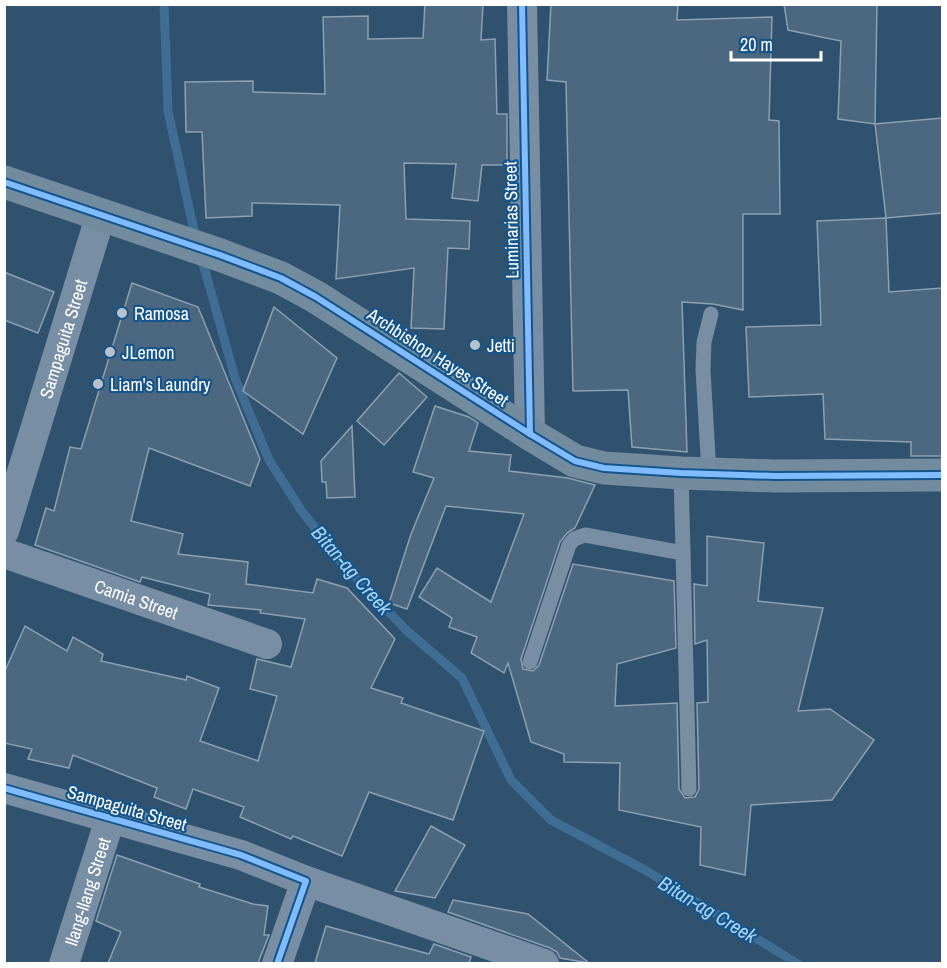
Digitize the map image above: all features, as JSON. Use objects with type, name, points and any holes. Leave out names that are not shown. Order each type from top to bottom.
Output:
[{"type":"street","name":"Luminarias Street","points":[[522,4],[530,434]]},
{"type":"street","name":"Archbishop Hayes Street","points":[[4,182],[281,278],[316,297],[575,461],[604,468],[695,473],[775,476],[942,475]]},
{"type":"street","name":"Sampaguita Street","points":[[4,531],[101,214]]},
{"type":"street","name":"Camia Street","points":[[4,553],[267,644]]},
{"type":"street","name":"Sampaguita Street","points":[[4,788],[242,855],[306,881],[544,963]]},
{"type":"street","name":"Ilang-Ilang Street","points":[[64,963],[110,819]]},
{"type":"street","points":[[277,963],[306,881]]},
{"type":"lane","points":[[689,789],[683,553],[695,473],[704,342],[711,314]]},
{"type":"lane","points":[[530,662],[569,545],[574,539],[585,535],[683,553]]},
{"type":"building","points":[[425,4],[483,4],[481,40],[495,39],[497,114],[507,114],[507,165],[482,165],[478,201],[452,198],[456,164],[404,163],[406,219],[470,221],[469,249],[448,248],[444,329],[411,328],[414,268],[336,279],[340,205],[252,203],[252,216],[206,218],[202,132],[186,132],[185,82],[253,81],[253,92],[325,94],[323,17],[368,16],[368,39],[423,38]]},
{"type":"building","points":[[551,4],[678,4],[677,20],[772,17],[769,120],[779,121],[780,214],[743,214],[743,310],[713,304],[682,302],[687,452],[632,447],[628,390],[573,391],[566,82],[547,80]]},
{"type":"building","points":[[784,4],[877,4],[875,124],[838,119],[841,41],[788,30]]},
{"type":"building","points":[[942,118],[942,213],[886,218],[875,124]]},
{"type":"building","points":[[886,218],[889,292],[942,288],[942,456],[911,456],[911,442],[825,439],[823,394],[749,397],[746,327],[821,325],[817,221]]},
{"type":"building","points":[[4,272],[54,292],[38,333],[4,320]]},
{"type":"building","points":[[132,283],[198,307],[260,459],[250,486],[149,448],[131,521],[183,534],[178,554],[248,562],[246,584],[313,593],[317,579],[347,588],[395,639],[371,688],[403,698],[401,703],[484,731],[453,820],[369,792],[342,856],[293,836],[291,839],[240,817],[244,807],[193,789],[186,809],[154,797],[157,788],[73,755],[69,768],[28,759],[32,749],[4,743],[4,673],[25,626],[67,651],[73,637],[103,654],[101,661],[186,680],[187,676],[219,688],[200,741],[258,761],[277,696],[250,689],[257,659],[291,667],[305,619],[260,613],[261,610],[208,605],[210,594],[142,577],[140,582],[35,545],[46,508],[54,511],[70,447],[81,449]]},
{"type":"building","points":[[274,307],[337,358],[303,434],[243,391]]},
{"type":"building","points":[[399,373],[427,397],[384,445],[357,421]]},
{"type":"building","points":[[435,406],[469,417],[478,423],[469,451],[511,455],[509,471],[568,478],[595,485],[575,528],[567,533],[560,542],[521,659],[523,669],[533,671],[539,665],[573,564],[674,581],[676,648],[617,664],[615,706],[677,703],[679,789],[685,798],[695,797],[699,789],[697,703],[708,702],[707,640],[695,644],[694,584],[707,586],[707,536],[764,543],[758,601],[823,608],[798,711],[830,709],[874,740],[832,800],[751,805],[745,875],[700,865],[701,827],[619,810],[620,763],[564,762],[564,754],[531,742],[508,663],[504,673],[471,653],[477,637],[449,627],[452,618],[419,597],[437,568],[491,602],[524,514],[446,506],[407,609],[389,603],[411,534],[434,478],[413,472]]},
{"type":"building","points":[[352,426],[355,497],[327,498],[326,482],[322,482],[321,461]]},
{"type":"building","points":[[431,826],[465,845],[435,898],[395,891]]},
{"type":"building","points":[[117,855],[200,884],[199,887],[253,904],[268,906],[264,935],[269,935],[258,963],[108,963],[121,932],[96,921]]},
{"type":"building","points":[[453,900],[528,914],[589,963],[560,958],[557,952],[550,948],[448,912]]},
{"type":"building","points":[[326,926],[429,954],[434,944],[471,957],[469,963],[315,963]]},
{"type":"waterway","name":"Bitan-ag Creek","points":[[164,4],[168,111],[196,240]]},
{"type":"waterway","name":"Bitan-ag Creek","points":[[201,256],[235,378],[269,460],[301,510],[342,563],[406,630],[462,678],[511,780],[551,820],[645,870],[798,964]]},
{"type":"cycle path","points":[[522,4],[530,434]]},
{"type":"cycle path","points":[[4,182],[281,278],[316,297],[575,461],[604,468],[681,473],[775,476],[942,475]]},
{"type":"cycle path","points":[[4,788],[241,855],[306,881],[277,964]]},
{"type":"place","name":"Ramosa","points":[[122,313]]},
{"type":"place","name":"Jetti","points":[[475,345]]},
{"type":"place","name":"JLemon","points":[[110,352]]},
{"type":"place","name":"Liam's Laundry","points":[[98,384]]}]
